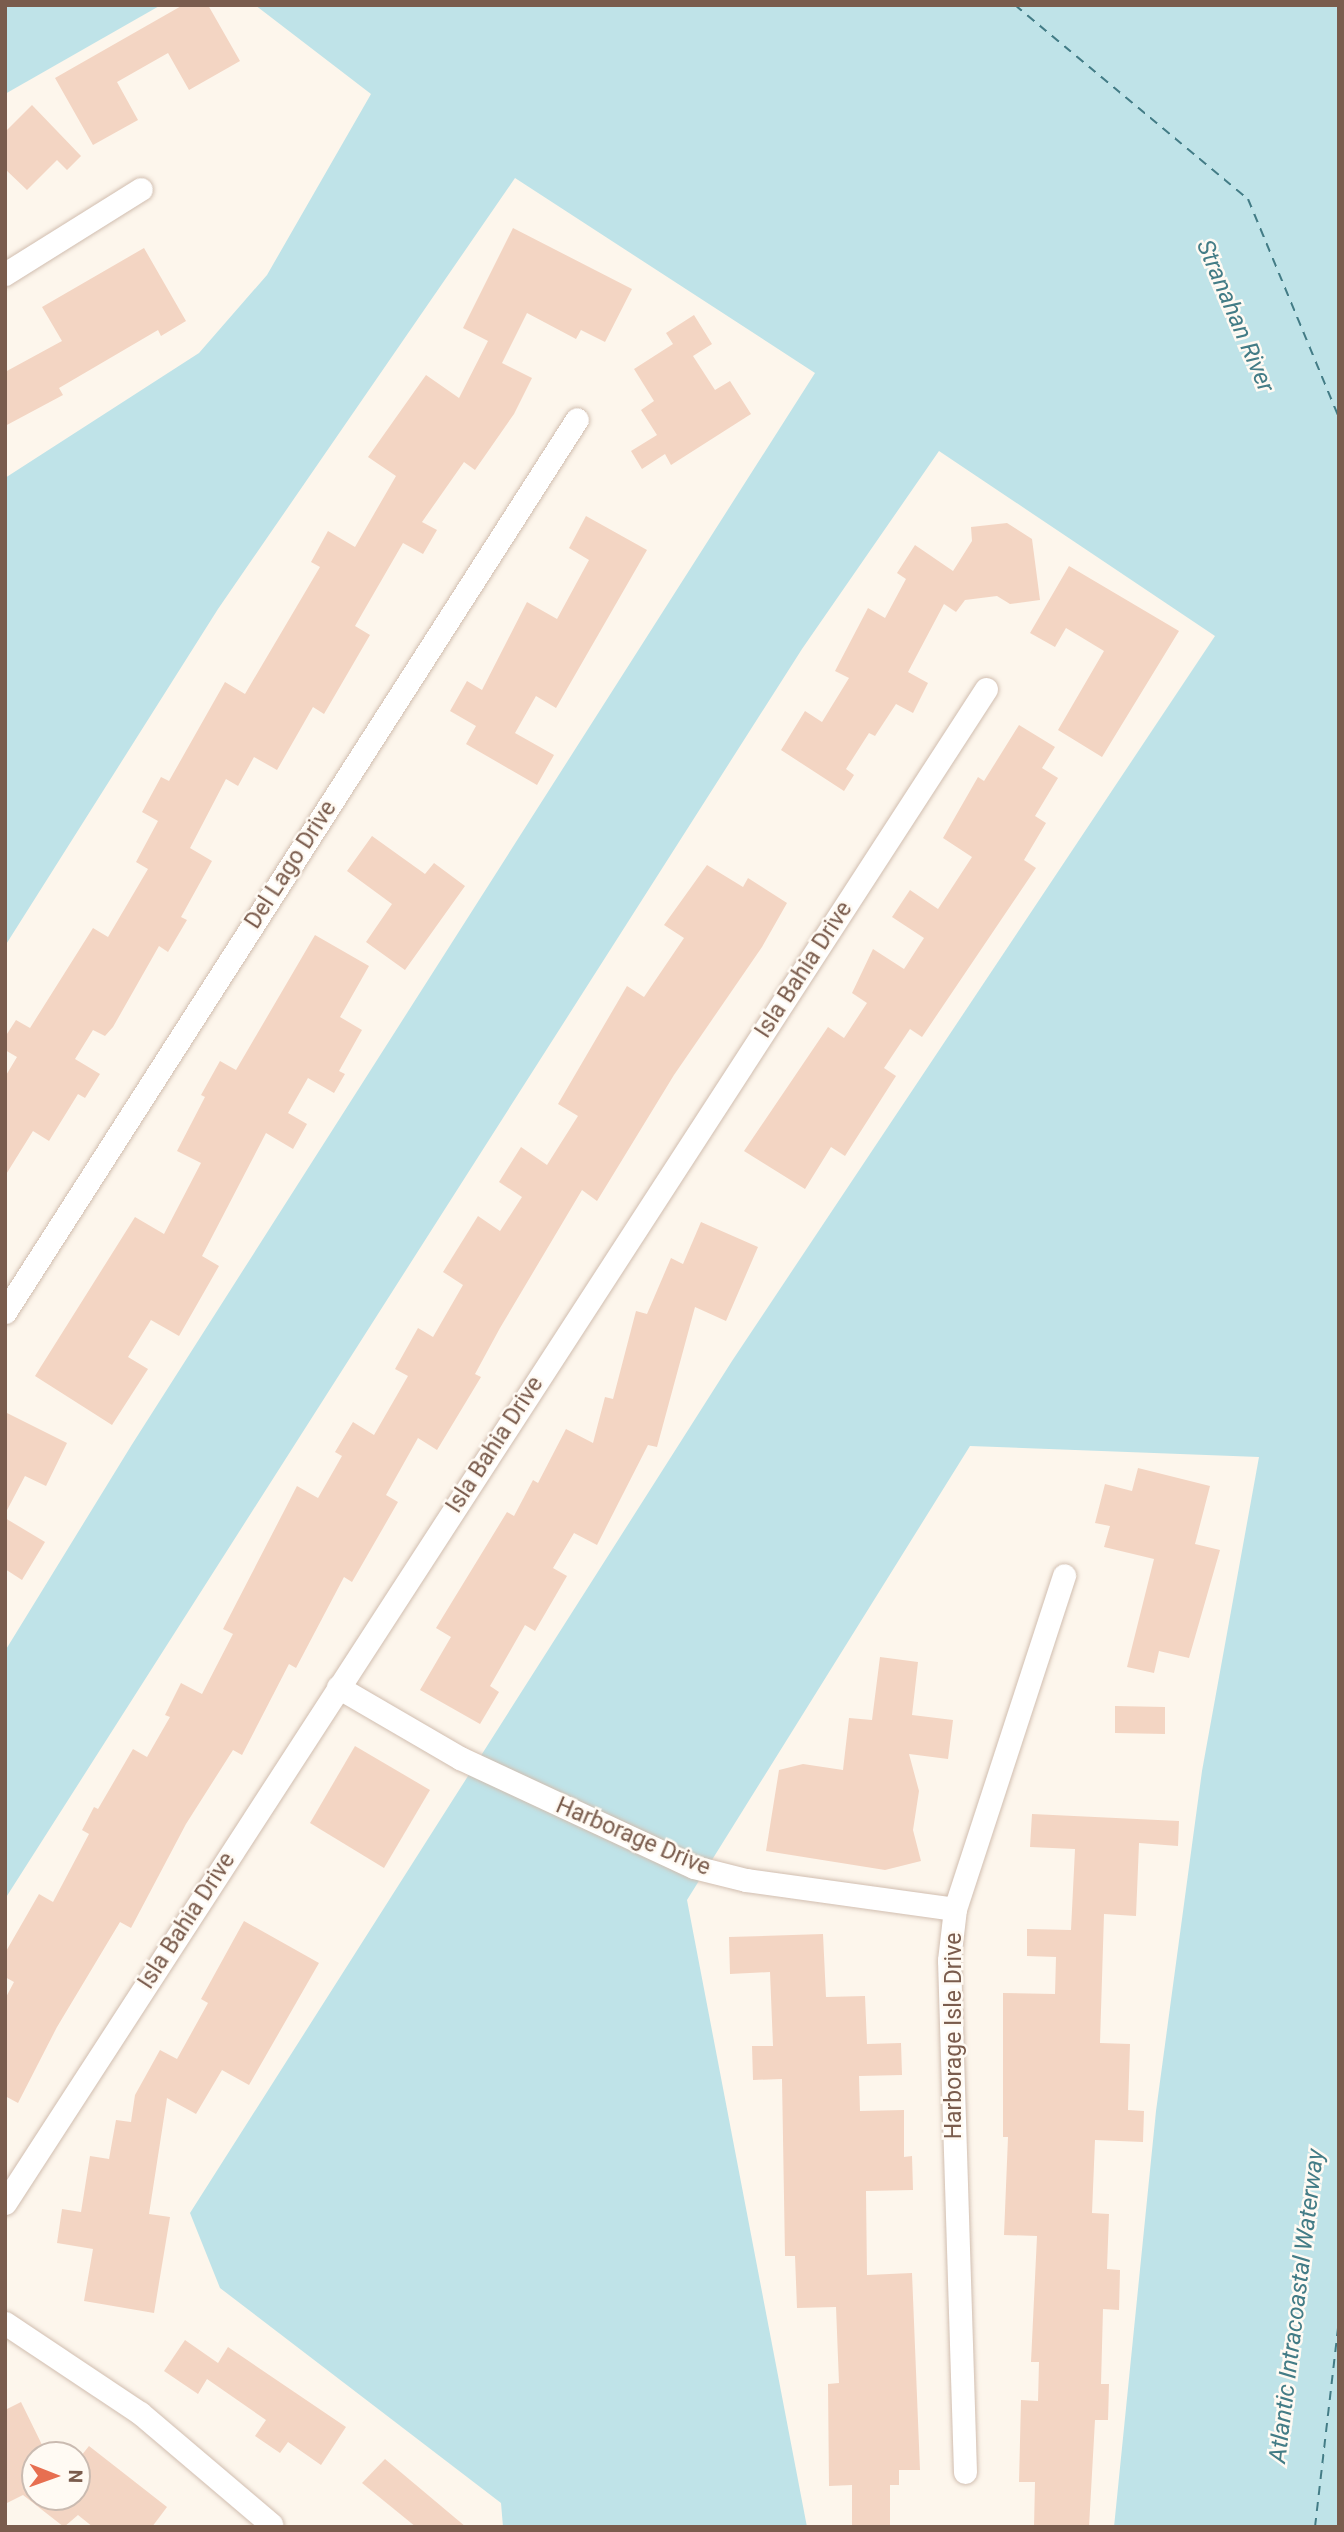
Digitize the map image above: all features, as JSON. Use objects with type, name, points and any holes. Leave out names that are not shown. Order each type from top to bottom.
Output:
[{"type":"street","points":[[5,274],[141,189]]},
{"type":"street","name":"Del Lago Drive","points":[[5,1312],[577,419]]},
{"type":"street","name":"Isla Bahia Drive","points":[[5,2203],[986,689]]},
{"type":"street","name":"Harborage Isle Drive","points":[[965,2472],[949,1960],[955,1909],[1064,1575]]},
{"type":"street","name":"Harborage Drive","points":[[338,1687],[460,1758],[578,1816],[694,1867],[746,1880],[955,1909]]},
{"type":"street","points":[[5,2323],[141,2413],[271,2524]]},
{"type":"water","points":[[5,5],[161,5],[5,94]]},
{"type":"water","points":[[255,5],[1339,5],[1339,2527],[1114,2527],[1156,2111],[1202,1771],[1259,1457],[970,1446],[687,1900],[807,2527],[503,2527],[501,2503],[220,2288],[190,2213],[732,1361],[1215,636],[939,451],[802,649],[5,1899],[5,1651],[131,1446],[815,373],[515,178],[218,609],[5,946],[5,478],[199,353],[267,275],[371,94]]},
{"type":"building","points":[[183,5],[208,5],[240,61],[189,90],[168,53],[117,82],[138,120],[93,145],[55,78]]},
{"type":"building","points":[[32,105],[81,156],[67,170],[57,160],[27,190],[5,169],[5,132]]},
{"type":"building","points":[[513,228],[632,289],[605,342],[581,330],[576,339],[527,313],[502,363],[532,378],[514,414],[475,470],[464,462],[422,522],[437,530],[423,554],[403,543],[355,626],[370,635],[324,714],[313,707],[277,770],[254,757],[238,786],[226,779],[190,848],[212,861],[181,917],[187,920],[168,952],[159,946],[113,1027],[105,1036],[93,1030],[75,1059],[100,1074],[85,1098],[78,1094],[49,1141],[33,1131],[5,1176],[5,1077],[17,1057],[5,1050],[5,1037],[16,1020],[30,1028],[93,928],[108,937],[148,869],[136,862],[158,821],[142,812],[161,777],[169,781],[225,682],[245,694],[320,567],[311,562],[328,531],[355,547],[396,476],[368,457],[426,375],[459,398],[488,341],[463,328]]},
{"type":"building","points":[[144,248],[186,321],[161,336],[158,330],[59,388],[63,395],[5,426],[5,372],[62,341],[42,307]]},
{"type":"building","points":[[694,315],[712,344],[693,356],[715,390],[730,381],[751,414],[671,465],[665,454],[642,469],[631,451],[657,435],[641,410],[654,401],[634,369],[673,344],[666,333]]},
{"type":"building","points":[[586,516],[647,550],[556,708],[536,696],[515,733],[554,755],[537,785],[466,744],[476,726],[450,711],[467,681],[482,690],[527,602],[557,619],[589,560],[569,548]]},
{"type":"building","points":[[1007,523],[1032,539],[1040,600],[1010,604],[997,596],[965,600],[956,612],[944,604],[908,672],[928,683],[913,713],[896,704],[875,736],[869,733],[846,769],[854,775],[844,791],[781,750],[805,711],[822,722],[849,678],[835,671],[868,608],[885,618],[906,579],[897,573],[915,545],[953,571],[972,541],[971,527]]},
{"type":"building","points":[[1069,566],[1179,631],[1102,757],[1058,730],[1104,651],[1066,628],[1055,647],[1030,633]]},
{"type":"building","points":[[1019,725],[1055,747],[1042,768],[1058,778],[1035,816],[1046,823],[1024,860],[1036,868],[922,1037],[910,1029],[884,1068],[896,1076],[845,1156],[831,1147],[805,1189],[744,1151],[828,1027],[844,1038],[867,1003],[852,993],[873,949],[904,969],[924,938],[892,917],[910,890],[938,909],[972,857],[943,838],[978,777],[984,781]]},
{"type":"building","points":[[372,836],[425,874],[434,863],[465,886],[405,970],[366,942],[392,904],[347,871]]},
{"type":"building","points":[[707,865],[743,887],[748,878],[787,903],[762,947],[674,1075],[597,1201],[582,1190],[500,1328],[475,1374],[481,1377],[437,1450],[418,1438],[386,1495],[398,1502],[352,1582],[344,1577],[296,1668],[289,1664],[242,1755],[233,1750],[186,1824],[131,1928],[120,1922],[57,2027],[18,2103],[5,2096],[5,1999],[14,1982],[5,1977],[5,1953],[39,1894],[53,1902],[89,1834],[82,1830],[94,1807],[98,1809],[133,1749],[147,1757],[170,1717],[165,1715],[181,1683],[202,1694],[233,1634],[223,1629],[297,1486],[318,1498],[342,1456],[335,1452],[353,1422],[374,1435],[408,1376],[395,1369],[418,1328],[433,1337],[463,1285],[443,1272],[478,1216],[500,1231],[522,1197],[499,1182],[521,1147],[547,1165],[578,1116],[558,1104],[627,986],[644,997],[684,938],[664,925]]},
{"type":"building","points":[[315,935],[369,966],[340,1017],[362,1030],[339,1071],[345,1074],[334,1093],[308,1078],[288,1113],[307,1124],[293,1149],[266,1133],[202,1256],[219,1266],[179,1336],[151,1320],[128,1357],[148,1369],[112,1425],[35,1376],[135,1217],[164,1234],[201,1163],[177,1151],[205,1097],[201,1095],[220,1061],[236,1070]]},
{"type":"building","points":[[701,1222],[758,1247],[726,1321],[695,1307],[657,1447],[648,1445],[597,1545],[574,1533],[553,1568],[567,1576],[535,1631],[525,1625],[490,1686],[499,1692],[480,1724],[420,1690],[451,1637],[436,1628],[507,1512],[514,1516],[533,1480],[538,1483],[566,1429],[593,1443],[605,1397],[613,1399],[636,1311],[647,1314],[671,1258],[683,1264]]},
{"type":"building","points":[[5,1412],[67,1443],[46,1486],[25,1476],[5,1514]]},
{"type":"building","points":[[1138,1468],[1210,1486],[1195,1544],[1220,1550],[1189,1658],[1159,1651],[1154,1673],[1127,1667],[1154,1559],[1104,1547],[1110,1526],[1095,1523],[1105,1484],[1132,1491]]},
{"type":"building","points":[[5,1518],[45,1542],[22,1580],[5,1569]]},
{"type":"building","points":[[880,1657],[918,1662],[912,1715],[953,1720],[948,1759],[909,1754],[919,1791],[913,1830],[921,1861],[885,1870],[766,1851],[779,1770],[803,1764],[843,1770],[849,1718],[872,1720]]},
{"type":"building","points":[[1115,1706],[1165,1707],[1165,1734],[1115,1733]]},
{"type":"building","points":[[355,1746],[430,1790],[384,1868],[310,1823]]},
{"type":"building","points":[[1032,1814],[1179,1821],[1178,1846],[1139,1843],[1136,1916],[1104,1914],[1100,2043],[1130,2044],[1128,2110],[1144,2111],[1143,2142],[1095,2140],[1092,2213],[1109,2214],[1107,2269],[1120,2270],[1119,2310],[1103,2309],[1101,2384],[1109,2384],[1108,2420],[1095,2420],[1089,2527],[1034,2527],[1035,2482],[1019,2482],[1021,2400],[1038,2401],[1039,2362],[1031,2362],[1037,2236],[1004,2235],[1008,2137],[1003,2137],[1003,1993],[1055,1994],[1056,1957],[1027,1956],[1027,1929],[1071,1930],[1075,1849],[1030,1847]]},
{"type":"building","points":[[244,1921],[319,1963],[249,2085],[222,2070],[196,2114],[167,2098],[149,2214],[170,2217],[154,2313],[84,2301],[93,2249],[57,2243],[62,2209],[81,2212],[90,2156],[109,2159],[116,2120],[131,2122],[135,2095],[160,2050],[177,2059],[208,2003],[201,1999]]},
{"type":"building","points":[[823,1934],[826,1997],[865,1996],[867,2044],[901,2043],[902,2075],[859,2076],[860,2111],[904,2110],[904,2157],[912,2156],[913,2190],[866,2191],[867,2275],[912,2273],[920,2470],[899,2470],[899,2485],[890,2485],[890,2527],[852,2527],[852,2485],[829,2486],[828,2384],[839,2383],[836,2307],[797,2308],[795,2256],[785,2256],[782,2079],[753,2080],[752,2046],[773,2046],[770,1972],[730,1974],[729,1937]]},
{"type":"building","points":[[185,2340],[218,2363],[228,2347],[346,2427],[321,2465],[288,2442],[280,2453],[255,2436],[266,2420],[207,2379],[198,2394],[164,2371]]},
{"type":"building","points":[[21,2402],[40,2441],[21,2441],[21,2496],[5,2504],[5,2410]]},
{"type":"building","points":[[91,2448],[167,2507],[152,2527],[93,2527],[78,2515],[64,2527],[44,2511],[91,2511]]},
{"type":"building","points":[[385,2459],[466,2527],[416,2527],[362,2483]]},
{"type":"ferry route","points":[[1015,5],[1248,199],[1339,418]]},
{"type":"ferry route","points":[[1315,2527],[1339,2321]]},
{"type":"water label","name":"Stranahan River","points":[[1235,316]]},
{"type":"water label","name":"Atlantic Intracoastal Waterway","points":[[1297,2306]]}]
